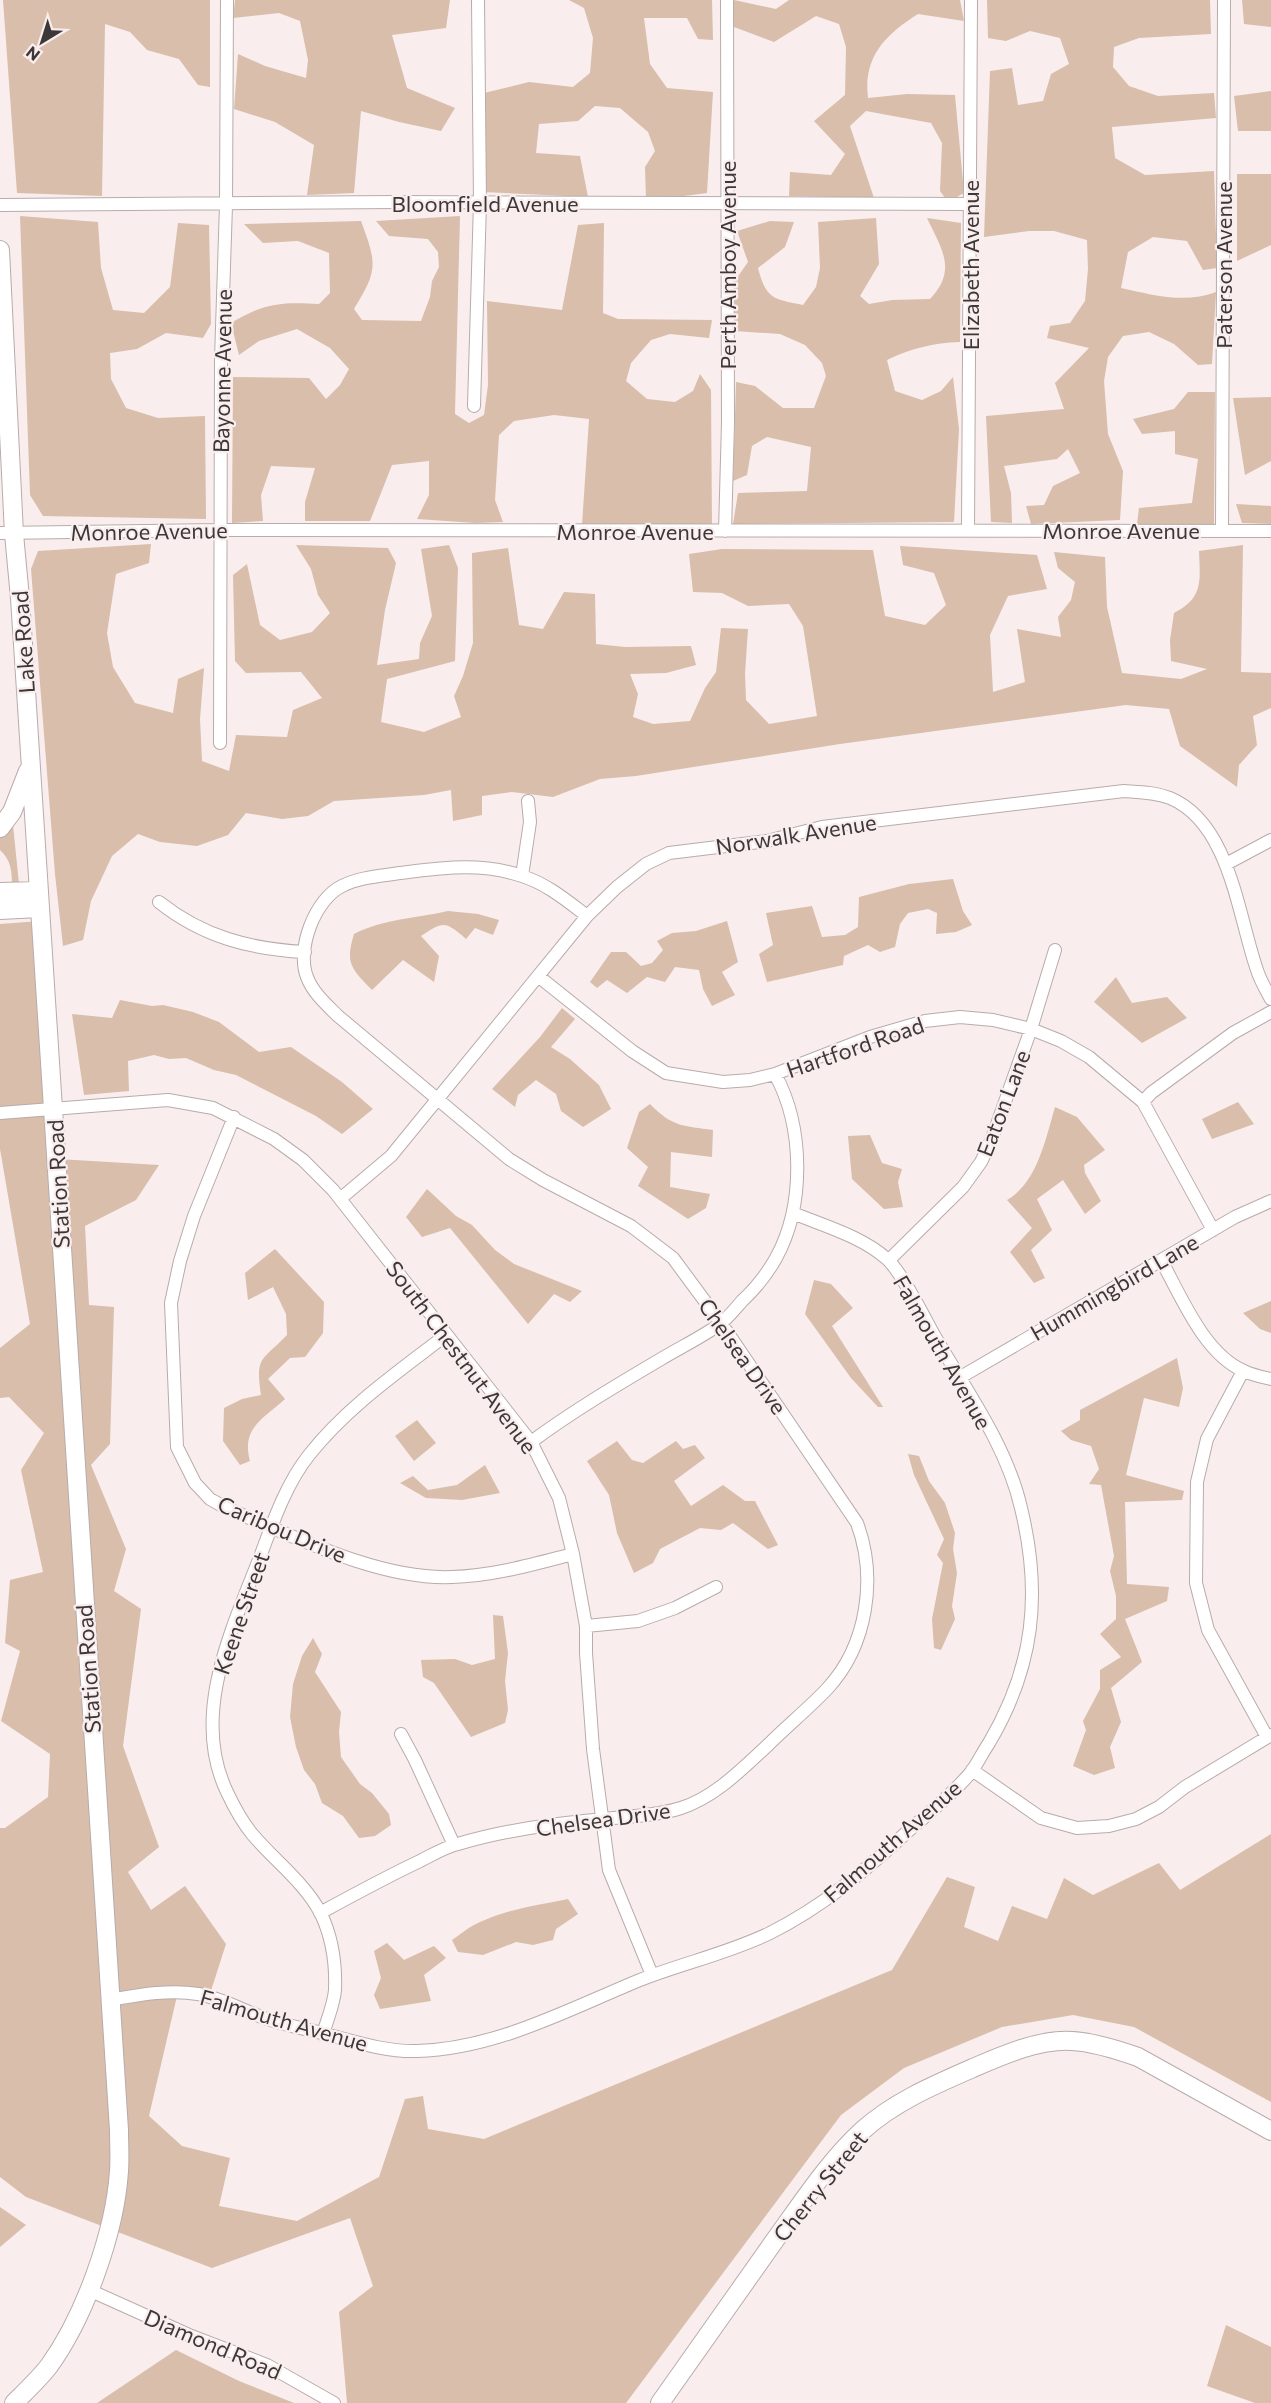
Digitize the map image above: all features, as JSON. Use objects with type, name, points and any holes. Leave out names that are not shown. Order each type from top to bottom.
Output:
[{"type":"street","name":"Bayonne Avenue","points":[[220,743],[221,359],[226,205],[227,0]]},
{"type":"street","points":[[474,406],[480,203],[478,0]]},
{"type":"street","name":"Perth Amboy Avenue","points":[[725,531],[728,423],[727,0]]},
{"type":"street","name":"Elizabeth Avenue","points":[[968,530],[971,0]]},
{"type":"street","name":"Paterson Avenue","points":[[1222,531],[1224,0]]},
{"type":"street","name":"Bloomfield Avenue","points":[[0,205],[970,204]]},
{"type":"street","name":"Lake Road","points":[[0,250],[7,533],[21,598],[38,899]]},
{"type":"street","name":"Monroe Avenue","points":[[7,533],[220,530],[1271,531]]},
{"type":"street","points":[[0,828],[12,812],[31,760]]},
{"type":"street","name":"Norwalk Avenue","points":[[340,1199],[391,1156],[587,916],[617,887],[646,864],[669,853],[767,841],[822,827],[1124,791],[1170,798],[1200,819],[1211,834],[1226,864],[1257,972],[1271,999]]},
{"type":"street","points":[[522,876],[530,822],[528,801]]},
{"type":"street","points":[[1226,864],[1271,840]]},
{"type":"street","name":"Chelsea Drive","points":[[320,1913],[385,1877],[454,1845],[496,1833],[604,1819],[634,1818],[681,1808],[711,1792],[740,1772],[828,1688],[843,1667],[861,1628],[868,1582],[864,1544],[857,1523],[721,1323],[679,1266],[651,1240],[631,1226],[543,1180],[509,1159],[338,1016],[315,992],[306,976],[304,952],[313,917],[327,898],[340,886],[366,878],[458,866],[500,870],[549,887],[587,916]]},
{"type":"street","points":[[0,892],[38,899]]},
{"type":"street","points":[[0,910],[38,899]]},
{"type":"street","name":"Station Road","points":[[14,2403],[49,2366],[77,2317],[89,2290],[113,2214],[119,2172],[119,2130],[54,1108],[38,899]]},
{"type":"street","points":[[159,902],[171,912],[215,936],[279,951],[304,952]]},
{"type":"street","name":"Eaton Lane","points":[[889,1260],[963,1187],[981,1162],[991,1141],[1031,1029],[1055,950]]},
{"type":"street","name":"Hartford Road","points":[[538,976],[632,1051],[666,1072],[723,1082],[750,1080],[775,1074],[870,1037],[925,1022],[960,1017],[993,1020],[1031,1029],[1089,1056],[1143,1102],[1213,1230]]},
{"type":"street","points":[[1143,1102],[1150,1093],[1233,1033],[1271,1012]]},
{"type":"street","points":[[531,1442],[573,1411],[721,1323],[752,1291],[776,1258],[793,1213],[798,1177],[797,1146],[789,1110],[782,1087],[775,1074]]},
{"type":"street","name":"South Chestnut Avenue","points":[[0,1113],[168,1100],[213,1108],[274,1139],[303,1160],[340,1199],[531,1442],[559,1498],[573,1554],[586,1626],[593,1749],[609,1870],[652,1975]]},
{"type":"street","name":"Caribou Drive","points":[[234,1117],[194,1216],[180,1261],[171,1303],[177,1447],[195,1483],[210,1499],[226,1508],[358,1561],[402,1573],[440,1577],[486,1574],[573,1554]]},
{"type":"street","name":"Hummingbird Lane","points":[[959,1378],[1235,1217],[1271,1201]]},
{"type":"street","name":"Falmouth Avenue","points":[[109,2000],[140,1994],[176,1992],[200,1994],[271,2021],[351,2042],[406,2051],[457,2048],[496,2038],[652,1975],[692,1964],[767,1934],[827,1900],[892,1846],[972,1770],[1000,1724],[1024,1664],[1032,1623],[1032,1566],[1016,1487],[1000,1449],[889,1260],[850,1235],[793,1213]]},
{"type":"street","points":[[1161,1260],[1200,1332],[1220,1355],[1243,1371],[1271,1379]]},
{"type":"street","name":"Keene Street","points":[[323,2034],[335,1992],[333,1958],[320,1913],[300,1886],[252,1834],[226,1790],[217,1761],[214,1719],[216,1687],[221,1660],[272,1527],[293,1480],[307,1457],[330,1430],[377,1388],[446,1335]]},
{"type":"street","points":[[972,1770],[1041,1818],[1077,1828],[1109,1826],[1136,1819],[1159,1807],[1185,1787],[1269,1736],[1208,1630],[1196,1583],[1197,1482],[1208,1439],[1243,1371]]},
{"type":"street","points":[[586,1626],[638,1621],[675,1608],[716,1587]]},
{"type":"street","points":[[401,1734],[416,1760],[454,1845]]},
{"type":"street","name":"Cherry Street","points":[[660,2403],[797,2210],[842,2152],[888,2110],[930,2086],[997,2057],[1044,2043],[1073,2041],[1116,2049],[1138,2057],[1271,2131]]},
{"type":"street","name":"Diamond Road","points":[[89,2290],[189,2335],[267,2365],[334,2403]]},
{"type":"shaded area","points":[[3,0],[210,0],[210,87],[198,85],[179,59],[147,50],[130,32],[105,24],[102,196],[17,193]]},
{"type":"shaded area","points":[[235,0],[450,0],[446,28],[392,35],[407,88],[455,108],[441,131],[361,111],[354,193],[307,195],[314,145],[275,122],[234,109],[238,54],[265,66],[306,78],[308,60],[300,21],[279,13],[233,18]]},
{"type":"shaded area","points":[[569,0],[712,0],[713,40],[698,39],[687,18],[644,18],[650,64],[667,88],[713,92],[707,193],[646,201],[645,167],[655,151],[648,132],[620,108],[595,106],[578,121],[539,124],[536,153],[580,156],[588,197],[483,192],[484,93],[529,82],[573,87],[590,73],[593,38],[584,8]]},
{"type":"shaded area","points":[[734,0],[776,9],[789,0],[960,0],[964,21],[918,14],[896,30],[879,48],[873,59],[867,83],[868,98],[907,94],[955,95],[964,193],[948,202],[940,191],[942,143],[931,123],[866,111],[850,126],[874,198],[789,196],[790,172],[831,175],[845,154],[814,121],[845,95],[846,47],[839,24],[816,16],[774,42],[734,27]]},
{"type":"shaded area","points":[[987,0],[1210,0],[1211,34],[1139,38],[1114,47],[1113,67],[1129,86],[1158,96],[1214,93],[1216,118],[1112,127],[1115,158],[1145,175],[1214,171],[1217,268],[1203,270],[1187,241],[1153,237],[1128,252],[1121,288],[1157,296],[1181,298],[1204,296],[1216,292],[1212,364],[1198,365],[1174,344],[1149,332],[1123,336],[1108,357],[1104,381],[1108,434],[1123,471],[1120,520],[1031,524],[1026,506],[1044,505],[1053,486],[1080,473],[1068,449],[1057,459],[1004,466],[1011,493],[1012,523],[991,522],[986,416],[1064,409],[1055,383],[1089,348],[1047,338],[1050,326],[1070,323],[1085,301],[1088,269],[1087,240],[1054,231],[1029,231],[984,237],[990,71],[1012,68],[1018,105],[1043,101],[1051,74],[1069,64],[1060,38],[1030,31],[1006,41],[988,38]]},
{"type":"shaded area","points":[[1242,0],[1271,0],[1271,27],[1244,24]]},
{"type":"shaded area","points":[[1271,91],[1271,131],[1238,131],[1234,96]]},
{"type":"shaded area","points":[[1237,174],[1271,174],[1271,245],[1237,261]]},
{"type":"shaded area","points":[[20,216],[98,222],[101,268],[113,310],[144,313],[170,287],[178,223],[209,225],[211,324],[203,338],[166,333],[137,349],[110,353],[111,379],[126,408],[158,418],[205,416],[206,519],[43,516],[30,495]]},
{"type":"shaded area","points":[[460,216],[455,414],[469,423],[484,415],[488,385],[487,301],[562,310],[578,225],[604,223],[603,313],[618,319],[712,320],[709,338],[670,334],[651,340],[631,363],[626,381],[647,399],[675,402],[693,391],[700,374],[711,390],[712,525],[582,525],[589,419],[554,415],[514,421],[499,435],[495,500],[503,522],[476,523],[417,519],[429,495],[429,461],[392,465],[370,521],[305,521],[305,502],[315,468],[271,466],[261,495],[263,521],[232,523],[233,377],[309,378],[326,399],[340,385],[349,369],[330,348],[297,329],[259,341],[239,355],[231,323],[253,311],[273,305],[319,304],[330,293],[329,253],[298,241],[263,243],[244,224],[361,221],[370,247],[372,266],[367,285],[354,309],[362,320],[421,321],[430,297],[432,281],[439,267],[438,252],[428,239],[389,236],[376,221]]},
{"type":"shaded area","points":[[876,218],[879,264],[860,296],[869,304],[892,300],[930,299],[943,278],[945,269],[941,249],[927,218],[961,223],[960,342],[923,347],[887,360],[895,391],[922,400],[941,391],[953,377],[959,429],[954,522],[733,524],[738,493],[807,491],[811,447],[767,437],[752,446],[747,475],[733,481],[736,382],[755,386],[783,408],[814,408],[826,376],[822,363],[805,345],[780,334],[734,331],[732,285],[748,262],[737,231],[770,221],[794,222],[785,247],[758,268],[764,286],[772,296],[803,305],[816,287],[820,268],[818,222]]},
{"type":"shaded area","points":[[1188,392],[1215,392],[1214,525],[1137,524],[1139,508],[1192,503],[1198,459],[1175,454],[1175,431],[1142,434],[1133,419],[1174,409]]},
{"type":"shaded area","points":[[1271,397],[1271,461],[1245,475],[1233,398]]},
{"type":"shaded area","points":[[1236,504],[1271,506],[1271,524],[1242,523]]},
{"type":"shaded area","points":[[151,544],[149,563],[116,574],[107,633],[113,667],[135,703],[173,713],[178,679],[204,668],[200,719],[202,761],[229,771],[236,735],[287,737],[293,710],[322,698],[301,672],[246,673],[235,661],[233,575],[247,564],[260,625],[280,640],[312,632],[330,613],[318,595],[311,569],[296,545],[388,548],[396,563],[385,610],[377,665],[419,659],[420,643],[432,616],[421,549],[449,545],[458,568],[455,661],[387,679],[381,722],[424,732],[461,717],[454,696],[473,643],[472,553],[508,548],[519,625],[543,629],[564,592],[595,594],[596,644],[625,647],[691,646],[696,665],[666,673],[630,674],[638,694],[633,717],[653,724],[690,721],[705,688],[716,672],[721,628],[748,629],[746,700],[769,724],[817,716],[803,626],[789,604],[748,606],[722,593],[693,592],[689,554],[722,549],[873,550],[885,616],[925,625],[946,605],[934,573],[903,565],[900,546],[1037,555],[1047,589],[1008,596],[990,635],[993,692],[1025,682],[1017,629],[1061,637],[1058,617],[1071,600],[1075,582],[1058,568],[1054,552],[1105,557],[1107,607],[1122,673],[1181,679],[1207,669],[1171,661],[1170,640],[1174,613],[1191,601],[1198,587],[1199,551],[1243,545],[1241,672],[1271,673],[1271,708],[1253,716],[1257,745],[1239,765],[1237,787],[1180,746],[1169,709],[1126,705],[840,744],[636,776],[600,779],[553,797],[512,792],[482,796],[482,815],[453,821],[451,790],[424,795],[334,801],[308,816],[282,819],[246,813],[228,835],[197,846],[160,842],[138,834],[112,856],[91,901],[83,940],[63,946],[55,874],[31,569],[38,551]]},
{"type":"shaded area","points":[[13,825],[19,884],[12,886],[10,866],[0,850],[0,838]]},
{"type":"shaded area","points":[[953,879],[963,911],[972,925],[956,932],[936,934],[937,913],[928,909],[908,913],[900,924],[895,947],[880,952],[868,945],[844,956],[843,965],[767,982],[759,954],[773,945],[766,913],[812,906],[822,937],[845,935],[858,927],[859,897],[909,884]]},
{"type":"shaded area","points":[[448,911],[478,914],[499,920],[493,935],[475,928],[466,939],[449,926],[444,925],[421,936],[439,956],[434,982],[403,960],[372,990],[355,971],[350,959],[354,934],[388,922]]},
{"type":"shaded area","points":[[40,921],[58,1159],[159,1165],[136,1200],[85,1226],[89,1305],[114,1307],[110,1444],[91,1465],[126,1549],[114,1591],[141,1609],[123,1746],[159,1847],[128,1872],[151,1910],[185,1886],[226,1944],[208,2000],[177,1996],[149,2116],[182,2146],[230,2158],[219,2206],[297,2221],[379,2177],[405,2099],[423,2096],[428,2129],[484,2139],[892,1970],[947,1877],[975,1887],[964,1927],[998,1941],[1012,1906],[1047,1919],[1064,1878],[1093,1895],[1159,1863],[1180,1890],[1271,1834],[1271,2102],[1134,2027],[1073,2015],[1002,2027],[904,2068],[841,2115],[626,2403],[347,2403],[339,2312],[373,2286],[350,2218],[212,2268],[26,2197],[0,2177],[0,1828],[5,1828],[48,1797],[50,1754],[1,1721],[20,1651],[5,1643],[10,1580],[43,1572],[21,1470],[44,1433],[9,1397],[0,1398],[0,1348],[30,1324],[0,1149],[0,924]]},
{"type":"shaded area","points":[[727,921],[738,962],[722,972],[735,995],[712,1006],[703,989],[699,970],[675,967],[665,982],[647,977],[627,993],[607,980],[597,988],[590,982],[611,952],[626,952],[641,966],[652,963],[663,950],[657,941],[672,933],[696,931]]},
{"type":"shaded area","points":[[1116,977],[1132,1003],[1167,997],[1187,1018],[1142,1043],[1094,1002]]},
{"type":"shaded area","points":[[120,1000],[152,1006],[163,1005],[193,1012],[219,1022],[259,1052],[291,1047],[342,1082],[373,1109],[342,1134],[316,1116],[236,1075],[214,1070],[186,1058],[169,1059],[154,1055],[128,1061],[129,1091],[84,1095],[72,1014],[112,1018]]},
{"type":"shaded area","points":[[562,1008],[575,1019],[551,1047],[570,1059],[599,1085],[611,1109],[583,1127],[561,1111],[556,1094],[536,1080],[518,1095],[515,1107],[492,1089],[540,1037]]},
{"type":"shaded area","points":[[1238,1102],[1254,1124],[1212,1139],[1202,1119]]},
{"type":"shaded area","points":[[650,1104],[665,1117],[679,1124],[713,1130],[712,1157],[671,1152],[670,1187],[710,1194],[706,1208],[688,1219],[638,1186],[648,1167],[627,1148],[639,1112]]},
{"type":"shaded area","points":[[1055,1107],[1077,1117],[1105,1150],[1084,1165],[1085,1173],[1101,1201],[1085,1214],[1063,1180],[1037,1199],[1052,1230],[1031,1250],[1045,1278],[1034,1283],[1010,1252],[1032,1228],[1007,1200],[1026,1183],[1033,1171],[1044,1146]]},
{"type":"shaded area","points":[[870,1135],[882,1163],[902,1169],[898,1182],[903,1207],[884,1209],[852,1179],[848,1136]]},
{"type":"shaded area","points":[[427,1189],[456,1216],[472,1225],[495,1250],[514,1264],[582,1291],[570,1302],[554,1294],[528,1324],[450,1228],[422,1237],[406,1217]]},
{"type":"shaded area","points":[[275,1249],[324,1302],[323,1333],[305,1357],[290,1358],[268,1379],[285,1399],[251,1432],[248,1450],[250,1461],[240,1465],[223,1441],[224,1408],[242,1399],[261,1395],[259,1373],[262,1360],[287,1335],[286,1314],[273,1287],[248,1300],[245,1273]]},
{"type":"shaded area","points":[[814,1280],[831,1284],[853,1308],[832,1326],[883,1407],[878,1407],[851,1378],[805,1314]]},
{"type":"shaded area","points":[[1271,1301],[1271,1333],[1260,1329],[1243,1313]]},
{"type":"shaded area","points":[[1177,1358],[1183,1388],[1179,1407],[1144,1398],[1126,1475],[1184,1491],[1182,1500],[1125,1502],[1127,1584],[1169,1587],[1167,1601],[1125,1619],[1142,1662],[1111,1688],[1121,1722],[1110,1747],[1115,1768],[1094,1775],[1073,1766],[1086,1730],[1083,1721],[1100,1689],[1100,1670],[1121,1657],[1100,1634],[1116,1619],[1116,1596],[1110,1571],[1114,1556],[1101,1485],[1089,1484],[1099,1469],[1091,1446],[1071,1440],[1061,1431],[1080,1420],[1080,1410]]},
{"type":"shaded area","points":[[417,1420],[436,1443],[414,1461],[395,1436]]},
{"type":"shaded area","points":[[617,1441],[632,1460],[643,1463],[676,1441],[683,1449],[695,1445],[705,1458],[674,1481],[691,1506],[723,1485],[745,1501],[755,1501],[778,1545],[768,1549],[733,1523],[721,1530],[700,1528],[660,1549],[653,1563],[634,1573],[617,1533],[609,1495],[587,1461]]},
{"type":"shaded area","points":[[908,1454],[919,1456],[929,1481],[945,1503],[955,1533],[953,1549],[957,1573],[952,1606],[955,1619],[941,1650],[934,1648],[932,1619],[943,1563],[937,1555],[944,1539],[914,1475]]},
{"type":"shaded area","points":[[485,1465],[500,1493],[462,1500],[426,1498],[400,1483],[413,1476],[428,1490],[457,1485]]},
{"type":"shaded area","points":[[493,1615],[503,1616],[508,1653],[505,1681],[508,1710],[505,1723],[471,1737],[434,1683],[423,1677],[421,1660],[455,1659],[472,1665],[495,1659]]},
{"type":"shaded area","points":[[313,1638],[322,1654],[315,1672],[341,1712],[339,1732],[341,1757],[360,1784],[372,1793],[389,1814],[391,1825],[375,1836],[359,1838],[343,1816],[322,1803],[315,1784],[304,1770],[296,1747],[290,1717],[293,1684],[302,1656]]},
{"type":"shaded area","points":[[568,1899],[578,1914],[556,1929],[553,1940],[533,1945],[516,1942],[483,1955],[458,1952],[452,1940],[473,1926],[501,1914]]},
{"type":"shaded area","points":[[387,1943],[404,1960],[434,1946],[446,1958],[424,1975],[431,2001],[380,2009],[374,1995],[381,1978],[374,1951]]},
{"type":"shaded area","points":[[0,2207],[26,2225],[0,2247]]},
{"type":"shaded area","points":[[1226,2325],[1271,2347],[1271,2403],[1255,2403],[1207,2386]]},
{"type":"shaded area","points":[[176,2350],[239,2381],[294,2403],[97,2403]]}]
